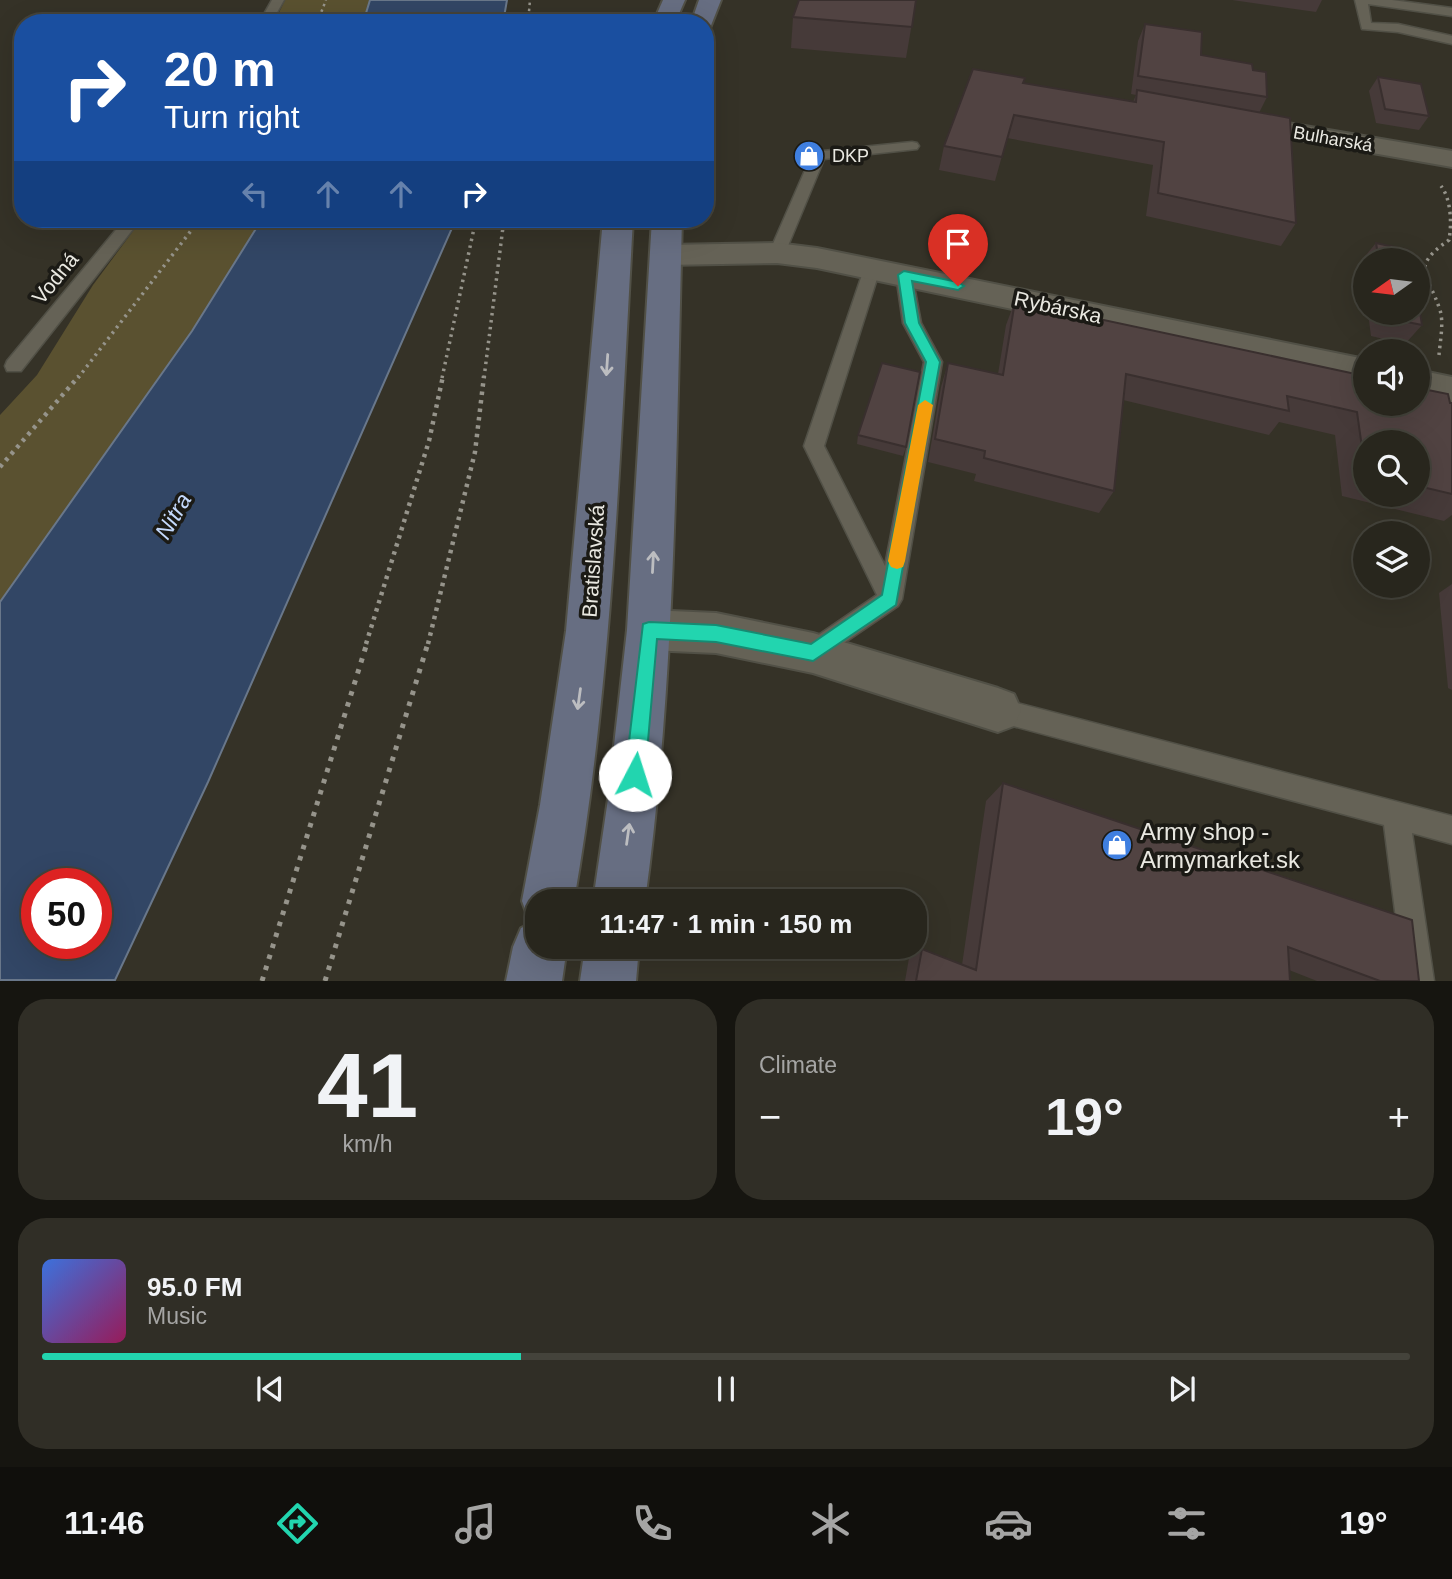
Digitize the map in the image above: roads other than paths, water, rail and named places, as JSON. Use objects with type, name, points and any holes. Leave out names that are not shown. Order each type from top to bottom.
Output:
[{"type":"main road","name":"Bratislavská","points":[[550,889],[565,804],[588,631],[617,228]]},
{"type":"main road","points":[[642,228],[666,237]]},
{"type":"main road","points":[[612,297],[666,237]]},
{"type":"main road","points":[[621,889],[633,799],[649,630],[658,477],[666,237]]},
{"type":"main road","points":[[588,631],[649,630]]},
{"type":"main road","points":[[534,981],[538,959]]},
{"type":"main road","points":[[608,981],[611,959]]},
{"type":"street","name":"Bulharská","points":[[1211,118],[1441,158]]},
{"type":"street","name":"Rybárska","points":[[666,237],[904,275],[1353,369]]},
{"type":"street","points":[[649,630],[716,634],[813,653],[998,710]]},
{"type":"lane","points":[[1452,12],[1364,0],[1366,26],[1398,28],[1452,40]]},
{"type":"lane","points":[[777,253],[818,155],[912,146]]},
{"type":"lane","name":"Vodná","points":[[14,366],[126,228]]},
{"type":"lane","points":[[872,269],[814,446],[890,599]]},
{"type":"lane","points":[[813,653],[890,599],[933,362],[912,323],[904,275]]},
{"type":"lane","points":[[998,710],[1452,830]]},
{"type":"lane","points":[[1396,815],[1419,981]]},
{"type":"water","points":[[370,0],[507,0],[505,14],[366,14]]},
{"type":"water","name":"Nitra","points":[[256,228],[452,228],[208,782],[115,980],[0,980],[0,602],[192,331]]},
{"type":"place","name":"DKP","points":[[809,156]]},
{"type":"place","name":"Army shop - Armymarket.sk","points":[[1117,845]]}]
